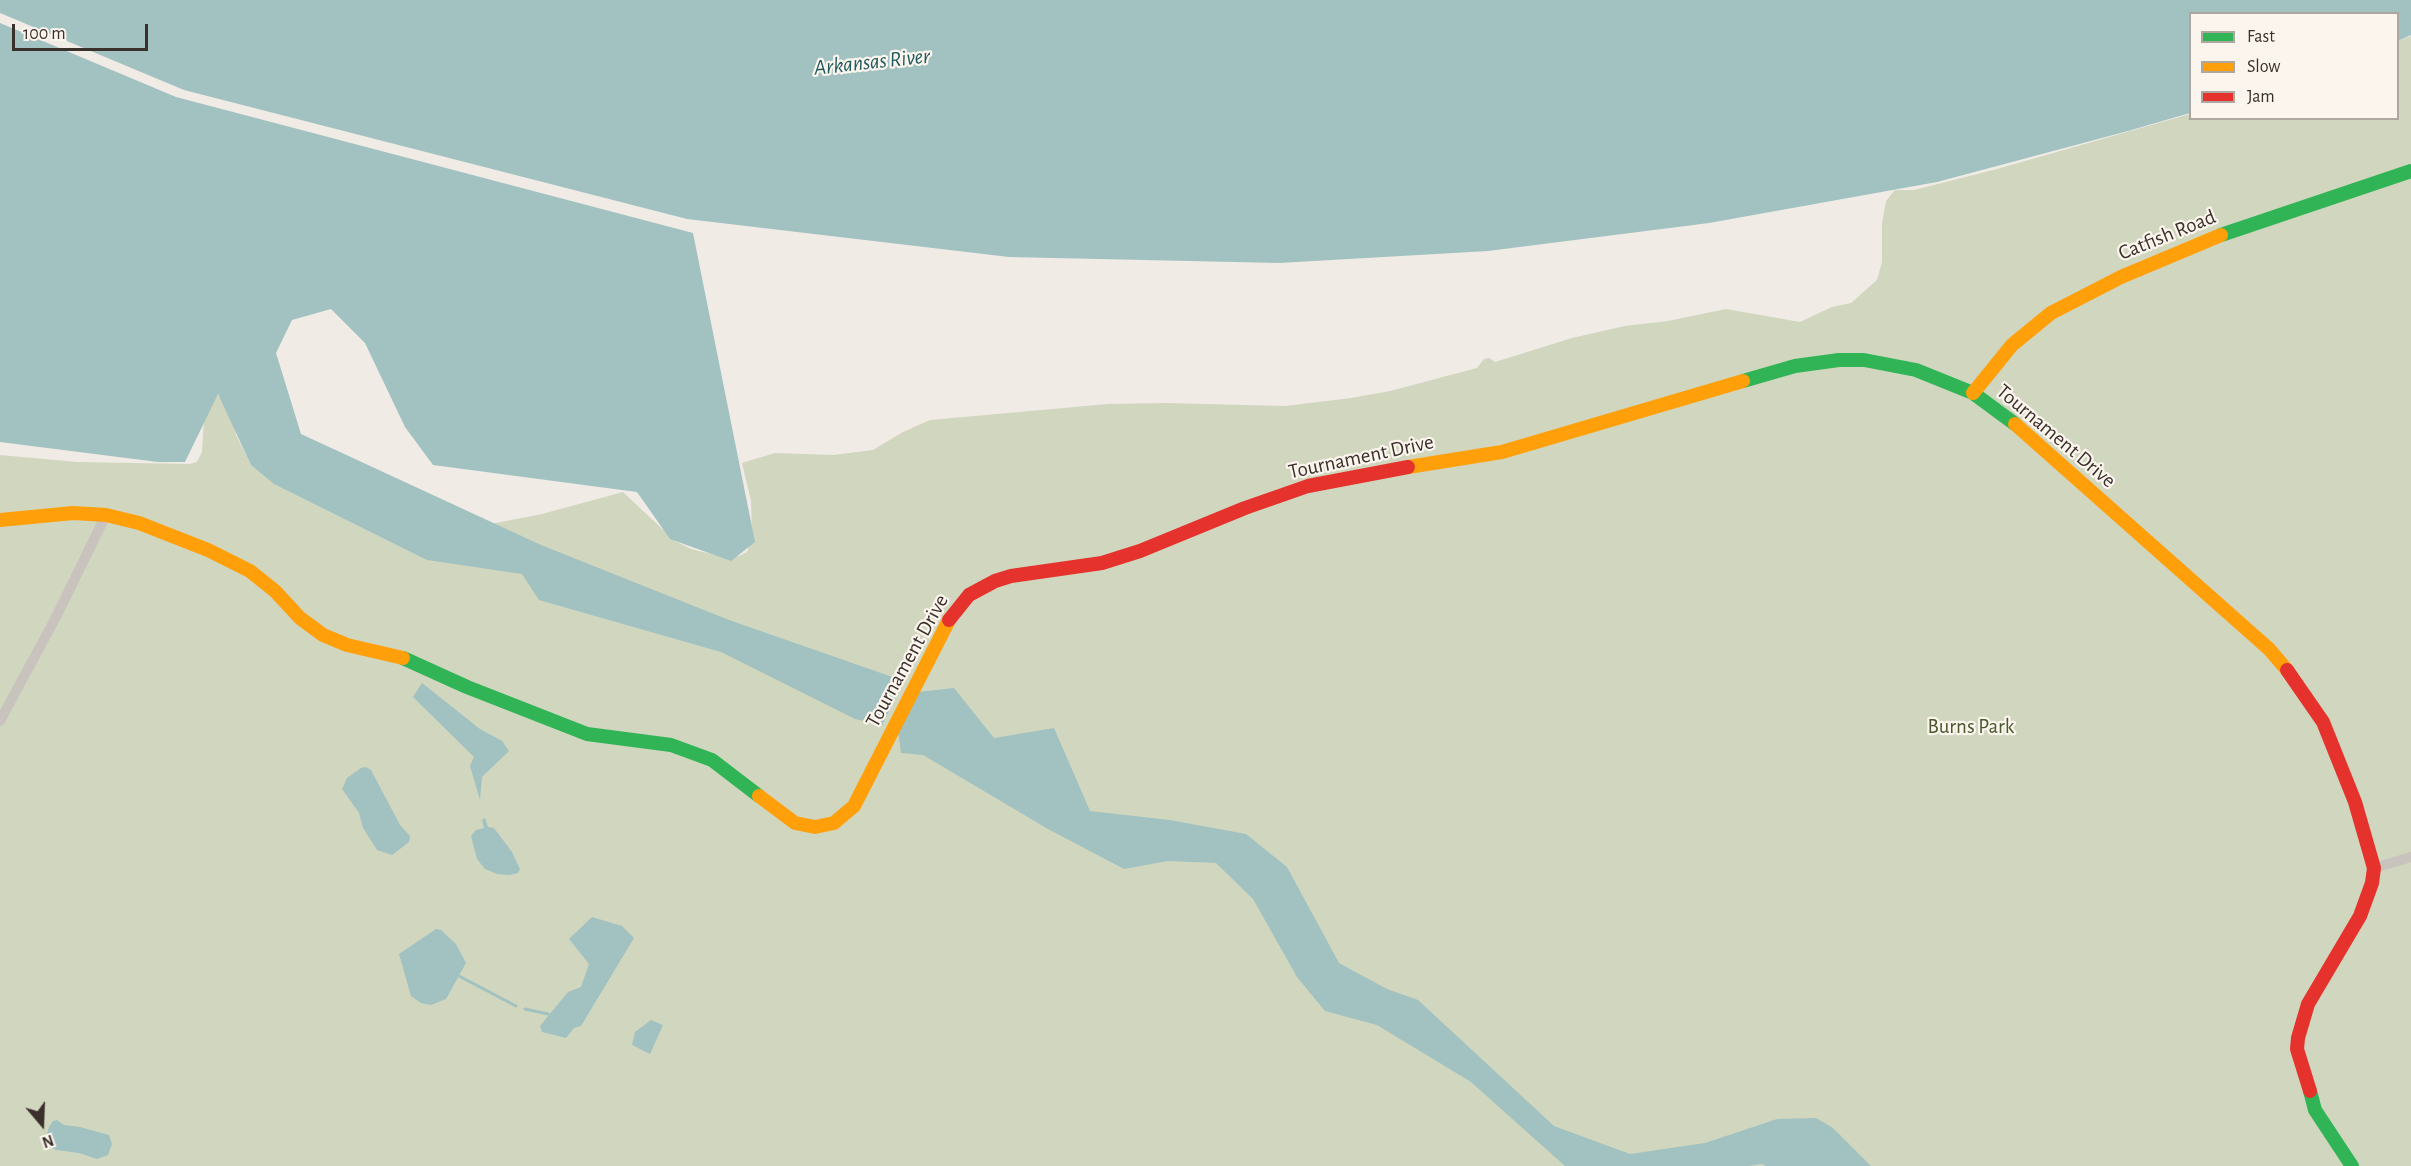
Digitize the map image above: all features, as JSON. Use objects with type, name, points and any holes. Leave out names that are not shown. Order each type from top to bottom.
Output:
[{"type":"street","name":"Catfish Road","points":[[1972,393],[2012,345],[2032,327],[2051,314],[2121,277],[2202,242],[2411,171]]},
{"type":"street","name":"Tournament Drive","points":[[0,520],[72,513],[106,515],[139,523],[208,550],[250,571],[275,591],[300,618],[323,635],[337,641],[397,655],[467,687],[587,734],[671,745],[712,760],[795,823],[815,827],[834,823],[854,806],[951,616],[969,595],[986,585],[1011,576],[1102,562],[1140,551],[1245,508],[1308,486],[1502,452],[1777,371],[1839,360],[1881,362],[1916,369],[1972,393],[2009,419],[2256,637],[2287,669],[2314,705],[2342,764],[2374,868],[2372,883],[2360,916],[2308,1004],[2298,1038],[2299,1060],[2315,1110],[2352,1166]]},
{"type":"street","points":[[0,722],[106,515]]},
{"type":"street","points":[[2374,868],[2411,857]]},
{"type":"green space","name":"Burns Park","points":[[2411,36],[2411,1166],[0,1166],[0,455],[77,462],[190,464],[197,462],[202,452],[205,403],[216,395],[228,399],[236,435],[251,465],[331,508],[354,524],[384,531],[475,527],[542,514],[623,492],[675,541],[691,549],[727,558],[739,556],[747,552],[752,537],[751,501],[742,463],[775,453],[833,455],[873,450],[903,432],[930,420],[1108,404],[1285,406],[1351,398],[1390,391],[1477,368],[1484,359],[1489,358],[1495,362],[1572,338],[1625,326],[1668,321],[1726,309],[1800,322],[1832,307],[1851,303],[1877,280],[1882,262],[1882,223],[1886,201],[1895,190],[1914,190],[1997,169],[2189,114],[2189,120],[2399,120],[2399,41]]},
{"type":"water","name":"Arkansas River","points":[[0,0],[2411,0],[2411,35],[2399,41],[2399,12],[2189,12],[2189,113],[2128,131],[1937,182],[1709,223],[1488,251],[1279,263],[1009,257],[687,219],[184,90],[0,13]]},
{"type":"water","points":[[0,23],[176,97],[693,233],[755,542],[731,561],[670,539],[637,492],[433,465],[405,427],[365,343],[331,309],[292,320],[276,353],[301,434],[541,545],[729,620],[904,681],[882,725],[855,719],[721,652],[539,600],[522,574],[427,560],[274,484],[251,465],[218,394],[185,462],[158,462],[0,442]]},
{"type":"water","points":[[422,683],[480,729],[502,741],[509,751],[482,777],[480,800],[470,766],[474,757],[413,697]]},
{"type":"water","points":[[954,688],[994,738],[1054,728],[1090,811],[1170,820],[1246,834],[1287,867],[1339,963],[1387,989],[1418,1000],[1554,1126],[1630,1154],[1705,1143],[1777,1119],[1816,1118],[1833,1128],[1871,1166],[1766,1166],[1762,1164],[1748,1166],[1565,1166],[1471,1082],[1377,1025],[1325,1011],[1297,977],[1253,899],[1216,863],[1168,861],[1124,869],[1048,829],[923,755],[901,753],[898,731],[918,692]]},
{"type":"water","points":[[366,767],[371,770],[400,825],[410,836],[409,842],[392,855],[377,850],[363,828],[359,813],[342,789],[347,778]]},
{"type":"water","points":[[485,818],[488,827],[494,828],[512,852],[520,869],[518,873],[497,874],[485,869],[477,859],[471,836],[476,830],[484,828],[482,820]]},
{"type":"water","points":[[592,917],[622,926],[634,938],[581,1026],[574,1028],[566,1038],[542,1032],[540,1026],[568,992],[581,987],[589,964],[569,939]]},
{"type":"water","points":[[436,929],[441,930],[456,944],[466,963],[446,999],[431,1005],[421,1003],[411,996],[399,954]]},
{"type":"water","points":[[651,1020],[663,1025],[650,1054],[632,1045],[635,1032]]},
{"type":"water","points":[[57,1120],[64,1125],[109,1135],[112,1144],[108,1155],[97,1159],[79,1153],[56,1150],[44,1144],[49,1127],[53,1121]]},
{"type":"waterway","points":[[459,976],[516,1006]]},
{"type":"waterway","points":[[525,1009],[548,1014]]},
{"type":"traffic: fast","points":[[2221,235],[2411,171]]},
{"type":"traffic: fast","points":[[1743,381],[1795,366],[1839,360],[1864,360],[1916,370],[1973,393],[2015,424]]},
{"type":"traffic: fast","points":[[403,658],[467,687],[587,734],[671,745],[712,760],[759,796]]},
{"type":"traffic: fast","points":[[2310,1091],[2315,1110],[2352,1166]]},
{"type":"traffic: slow","points":[[1973,393],[2012,345],[2051,313],[2121,277],[2221,235]]},
{"type":"traffic: slow","points":[[1408,467],[1502,452],[1743,381]]},
{"type":"traffic: slow","points":[[2015,424],[2269,649],[2287,670]]},
{"type":"traffic: slow","points":[[0,520],[73,513],[106,515],[139,523],[208,550],[250,571],[275,591],[300,618],[323,635],[347,645],[403,658]]},
{"type":"traffic: slow","points":[[759,796],[795,823],[815,827],[834,823],[854,806],[949,620]]},
{"type":"traffic: jam","points":[[949,620],[969,595],[995,581],[1011,576],[1102,563],[1140,551],[1245,508],[1308,486],[1408,467]]},
{"type":"traffic: jam","points":[[2287,670],[2323,722],[2355,802],[2374,868],[2372,883],[2360,916],[2308,1004],[2298,1038],[2297,1049],[2310,1091]]}]
